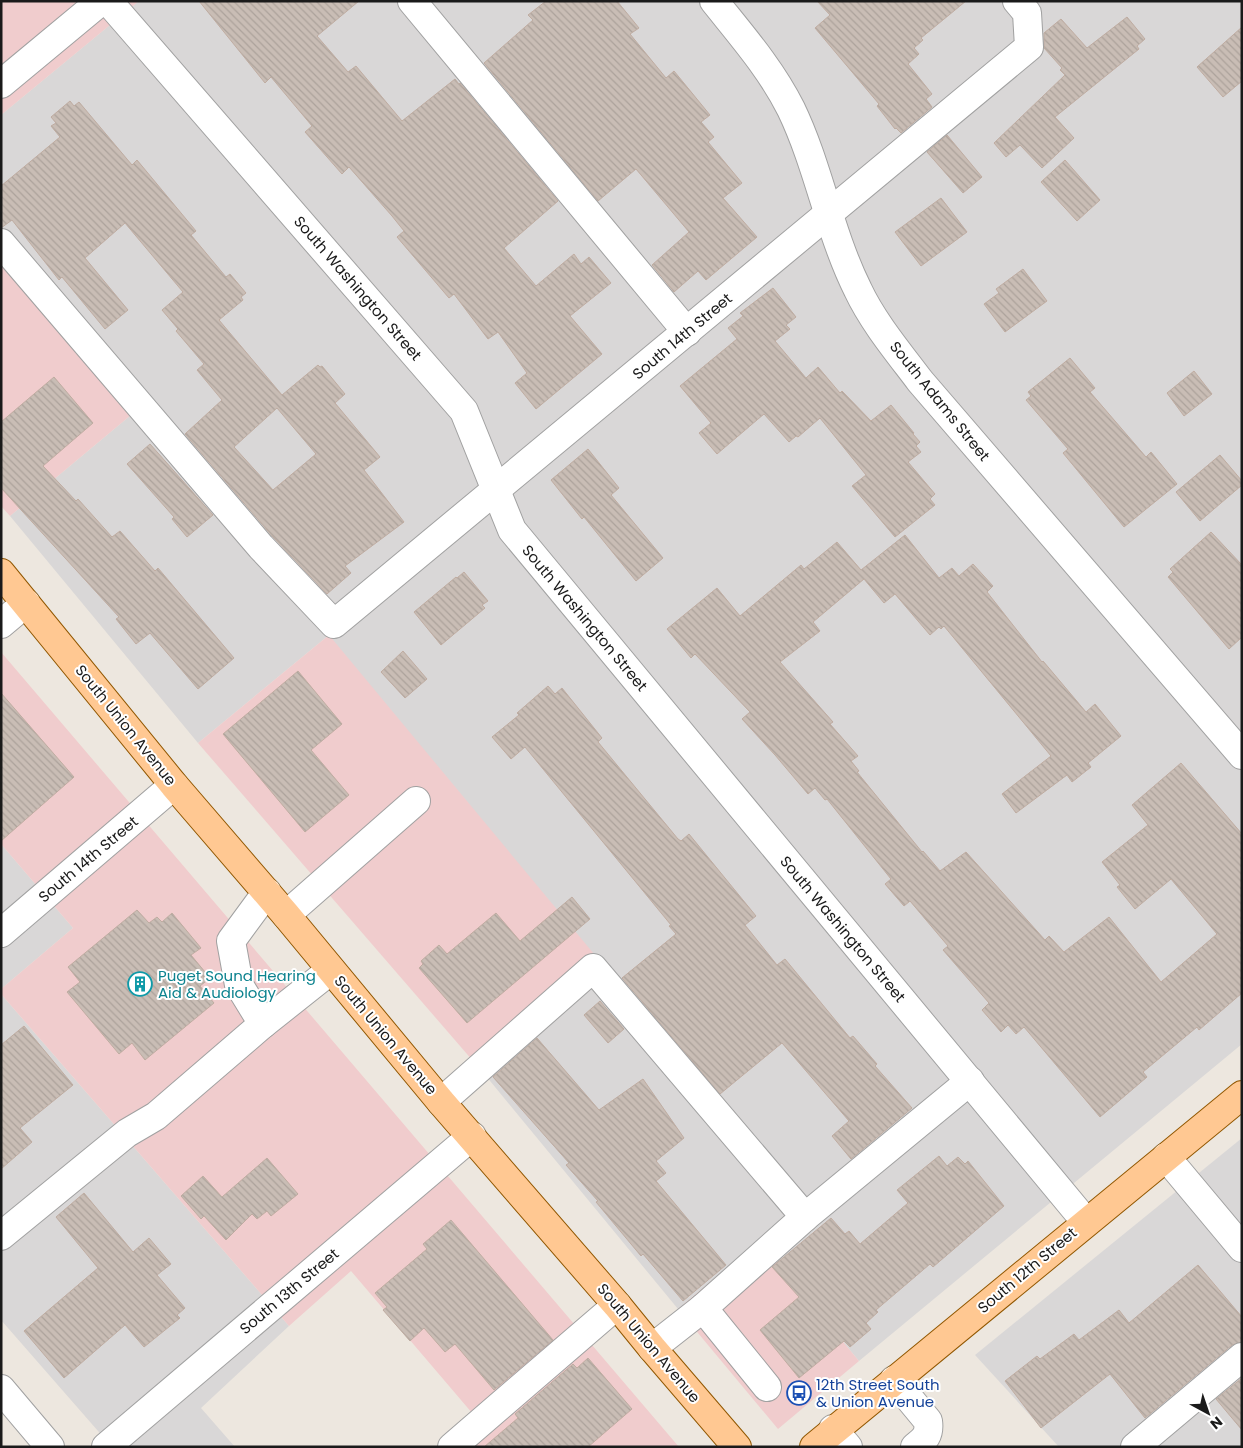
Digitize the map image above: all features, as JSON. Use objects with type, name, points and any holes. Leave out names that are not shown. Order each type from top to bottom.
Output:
[{"type":"main road","name":"South Union Avenue","points":[[1,574],[174,785],[267,892],[441,1102],[737,1447]]},
{"type":"main road","name":"South 12th Street","points":[[832,1441],[894,1380],[1242,1095]]},
{"type":"street","points":[[1,84],[101,1]]},
{"type":"street","name":"South Washington Street","points":[[108,1],[464,411],[512,530],[1086,1222]]},
{"type":"street","points":[[412,1],[687,332]]},
{"type":"street","name":"South Adams Street","points":[[714,1],[771,73],[791,110],[858,291],[880,326],[920,381],[1242,755]]},
{"type":"street","name":"South 14th Street","points":[[1,243],[262,547],[334,624],[1029,47],[1027,13],[1017,1]]},
{"type":"street","points":[[1,624],[26,603]]},
{"type":"street","name":"South 14th Street","points":[[1,933],[174,785]]},
{"type":"street","points":[[286,915],[416,801]]},
{"type":"street","points":[[262,1024],[239,985],[231,940],[267,892]]},
{"type":"street","points":[[441,1102],[593,968],[804,1217]]},
{"type":"street","points":[[1,1236],[127,1133],[156,1116],[262,1024],[331,970]]},
{"type":"street","points":[[652,1348],[703,1308],[804,1217],[970,1081]]},
{"type":"street","name":"South 13th Street","points":[[106,1447],[472,1136]]},
{"type":"street","points":[[1166,1157],[1242,1248]]},
{"type":"street","points":[[452,1447],[617,1305]]},
{"type":"street","points":[[703,1308],[768,1387]]},
{"type":"street","points":[[1135,1447],[1242,1356]]},
{"type":"street","points":[[894,1380],[928,1421],[927,1437],[915,1447]]},
{"type":"street","points":[[1,1388],[50,1447]]},
{"type":"shaded area","points":[[1,1],[139,1],[1,115]]},
{"type":"shaded area","points":[[139,1],[1242,1],[1242,1044],[859,1361],[759,1241],[678,1309],[486,1076],[329,635],[198,743],[10,516],[131,415],[1,258],[1,115]]},
{"type":"shaded area","points":[[1,258],[131,415],[10,516],[1,506]]},
{"type":"shaded area","points":[[329,635],[609,972],[486,1076],[198,743]]},
{"type":"shaded area","points":[[1,652],[679,1447],[461,1447],[484,1427],[351,1271],[289,1326],[1,994],[1,989],[73,928],[1,844]]},
{"type":"shaded area","points":[[1,844],[73,928],[1,989]]},
{"type":"shaded area","points":[[1,994],[289,1326],[201,1408],[235,1447],[112,1447],[1,1320]]},
{"type":"shaded area","points":[[1242,1138],[1242,1447],[1059,1447],[975,1355]]},
{"type":"shaded area","points":[[759,1241],[859,1361],[778,1429],[678,1309]]},
{"type":"building","points":[[199,1],[359,1],[317,36],[348,72],[356,66],[402,121],[455,79],[460,83],[558,201],[504,248],[536,286],[574,254],[581,264],[589,257],[611,283],[570,316],[602,354],[536,409],[515,383],[527,373],[498,332],[488,339],[454,294],[449,298],[397,237],[404,231],[392,216],[349,167],[342,174],[305,132],[312,126],[271,77],[265,83]]},
{"type":"building","points":[[546,1],[617,1],[639,28],[630,34],[666,78],[674,71],[710,115],[701,122],[714,137],[708,142],[742,183],[723,198],[757,237],[706,280],[698,271],[674,292],[652,265],[689,232],[636,169],[598,201],[484,63],[533,20],[528,15]]},
{"type":"building","points":[[817,1],[966,1],[921,38],[923,40],[914,48],[919,54],[908,64],[932,94],[926,99],[932,107],[901,133],[895,129],[877,106],[879,104],[815,28],[830,15]]},
{"type":"building","points":[[1127,17],[1145,39],[1137,46],[1139,49],[1055,117],[1074,138],[1042,168],[1020,145],[1006,157],[994,143],[1065,75],[1060,70],[1062,68],[1044,48],[1044,33],[1061,19],[1087,48]]},
{"type":"building","points":[[1242,27],[1242,81],[1223,97],[1197,67]]},
{"type":"building","points":[[70,101],[74,106],[79,102],[132,165],[137,160],[196,231],[191,235],[226,277],[230,274],[246,293],[241,297],[243,300],[219,320],[282,395],[318,365],[322,366],[345,394],[335,403],[380,457],[364,470],[404,522],[345,566],[351,573],[327,594],[273,537],[185,434],[222,400],[197,370],[204,364],[176,331],[178,329],[162,310],[183,292],[125,223],[85,258],[128,310],[105,329],[62,277],[59,280],[12,220],[1,228],[1,186],[60,137],[51,126],[56,123],[51,117]],"holes":[[[277,408],[316,454],[273,490],[234,447]]]},
{"type":"building","points":[[947,135],[982,177],[963,193],[927,152]]},
{"type":"building","points":[[1065,160],[1100,200],[1077,221],[1041,182]]},
{"type":"building","points":[[941,198],[967,232],[921,266],[895,232]]},
{"type":"building","points":[[1023,269],[1047,301],[1005,332],[984,304],[999,293],[996,289]]},
{"type":"building","points":[[773,288],[796,317],[786,325],[790,329],[775,341],[806,378],[818,367],[840,393],[842,391],[871,421],[891,405],[920,442],[916,446],[921,452],[908,462],[935,494],[930,499],[935,505],[895,537],[852,486],[866,475],[820,418],[798,437],[796,436],[789,442],[764,414],[717,454],[699,433],[711,423],[680,386],[737,339],[728,328],[743,316],[740,313]]},
{"type":"building","points":[[1070,358],[1095,388],[1090,392],[1146,457],[1151,452],[1177,484],[1124,527],[1063,453],[1068,449],[1026,400],[1031,396],[1028,392]]},
{"type":"building","points":[[1194,371],[1212,394],[1184,416],[1167,393]]},
{"type":"building","points":[[54,377],[93,423],[43,466],[76,501],[78,499],[112,537],[120,531],[155,571],[158,568],[234,658],[198,689],[150,633],[136,644],[116,619],[119,617],[1,488],[1,422]]},
{"type":"building","points":[[150,444],[213,515],[187,537],[172,519],[174,517],[127,464]]},
{"type":"building","points":[[588,449],[619,488],[611,495],[663,558],[636,581],[551,480]]},
{"type":"building","points":[[1220,455],[1242,481],[1242,485],[1200,521],[1176,492]]},
{"type":"building","points":[[1211,532],[1242,565],[1242,637],[1229,649],[1168,577],[1173,572],[1170,569]]},
{"type":"building","points":[[905,535],[939,578],[952,568],[959,576],[973,564],[993,586],[987,592],[1042,662],[1086,712],[1095,704],[1121,736],[1088,763],[1091,767],[1072,782],[1067,775],[1016,813],[1002,794],[1051,756],[944,626],[941,629],[939,627],[930,635],[895,594],[884,603],[864,579],[813,622],[820,631],[780,662],[833,722],[830,724],[858,756],[851,761],[859,771],[857,772],[922,852],[940,871],[966,852],[1045,940],[1049,936],[1064,952],[1109,917],[1161,982],[1217,934],[1171,879],[1135,909],[1117,887],[1120,885],[1102,862],[1148,825],[1132,805],[1181,763],[1242,834],[1242,993],[1199,1030],[1197,1027],[1143,1072],[1147,1077],[1100,1117],[1024,1027],[1016,1034],[1008,1025],[1001,1032],[982,1010],[989,1003],[943,950],[948,946],[910,901],[904,906],[885,884],[891,879],[827,799],[825,800],[815,788],[808,794],[742,719],[750,712],[695,654],[691,658],[667,629],[717,588],[740,616],[801,565],[804,569],[837,542],[861,570]]},
{"type":"building","points":[[464,572],[488,601],[482,605],[485,608],[441,645],[414,612]]},
{"type":"building","points":[[403,651],[427,679],[405,698],[381,672]]},
{"type":"building","points":[[298,671],[342,724],[311,750],[349,795],[305,832],[223,734]]},
{"type":"building","points":[[548,686],[555,694],[562,688],[602,738],[598,742],[678,839],[681,841],[689,834],[756,916],[745,925],[777,965],[785,959],[850,1038],[853,1036],[877,1064],[875,1066],[912,1108],[851,1159],[832,1136],[849,1121],[782,1043],[720,1094],[622,978],[676,934],[669,926],[671,925],[525,747],[511,759],[492,737],[519,715],[517,713]]},
{"type":"building","points":[[1,693],[74,777],[1,841]]},
{"type":"building","points":[[572,897],[590,919],[467,1023],[419,968],[423,964],[421,961],[439,945],[447,954],[496,913],[520,941]]},
{"type":"building","name":"Puget Sound Hearing Aid & Audiology","points":[[137,910],[149,923],[157,917],[162,922],[172,913],[201,948],[191,955],[210,978],[200,986],[214,1003],[145,1060],[132,1043],[119,1054],[67,992],[80,982],[68,967]]},
{"type":"building","points":[[600,1001],[624,1029],[608,1043],[584,1015]]},
{"type":"building","points":[[24,1026],[73,1085],[20,1128],[32,1142],[1,1169],[1,1045]]},
{"type":"building","points":[[537,1038],[599,1110],[643,1079],[684,1138],[656,1161],[666,1173],[656,1181],[726,1265],[683,1301],[643,1254],[641,1256],[596,1202],[598,1201],[566,1165],[569,1163],[493,1077]]},
{"type":"building","points":[[939,1156],[947,1166],[958,1157],[965,1164],[968,1161],[1004,1206],[933,1267],[930,1264],[876,1310],[878,1312],[866,1323],[871,1329],[850,1347],[844,1341],[799,1378],[760,1330],[799,1297],[772,1267],[831,1218],[845,1234],[849,1231],[860,1244],[908,1203],[897,1190]]},
{"type":"building","points":[[267,1158],[298,1194],[271,1216],[267,1211],[257,1219],[252,1214],[226,1240],[204,1216],[201,1219],[181,1196],[203,1176],[222,1197]]},
{"type":"building","points":[[84,1193],[133,1252],[149,1238],[171,1264],[157,1275],[185,1308],[177,1315],[180,1318],[144,1347],[125,1325],[64,1378],[24,1331],[98,1268],[56,1217]]},
{"type":"building","points":[[451,1220],[553,1340],[494,1390],[455,1344],[445,1352],[424,1328],[410,1341],[383,1310],[387,1307],[375,1293],[427,1249],[423,1244]]},
{"type":"building","points":[[1198,1265],[1242,1317],[1242,1342],[1232,1345],[1145,1418],[1110,1374],[1041,1428],[1005,1381],[1037,1356],[1040,1359],[1074,1334],[1079,1340],[1119,1310],[1129,1323]]},
{"type":"building","points":[[588,1358],[632,1409],[588,1447],[484,1447],[518,1418],[515,1414],[573,1364],[577,1368]]},
{"type":"building","points":[[1242,1378],[1242,1430],[1216,1399]]},
{"type":"place","name":"Puget Sound Hearing Aid & Audiology","points":[[140,984]]},
{"type":"place","name":"12th Street South & Union Avenue","points":[[799,1393]]}]
